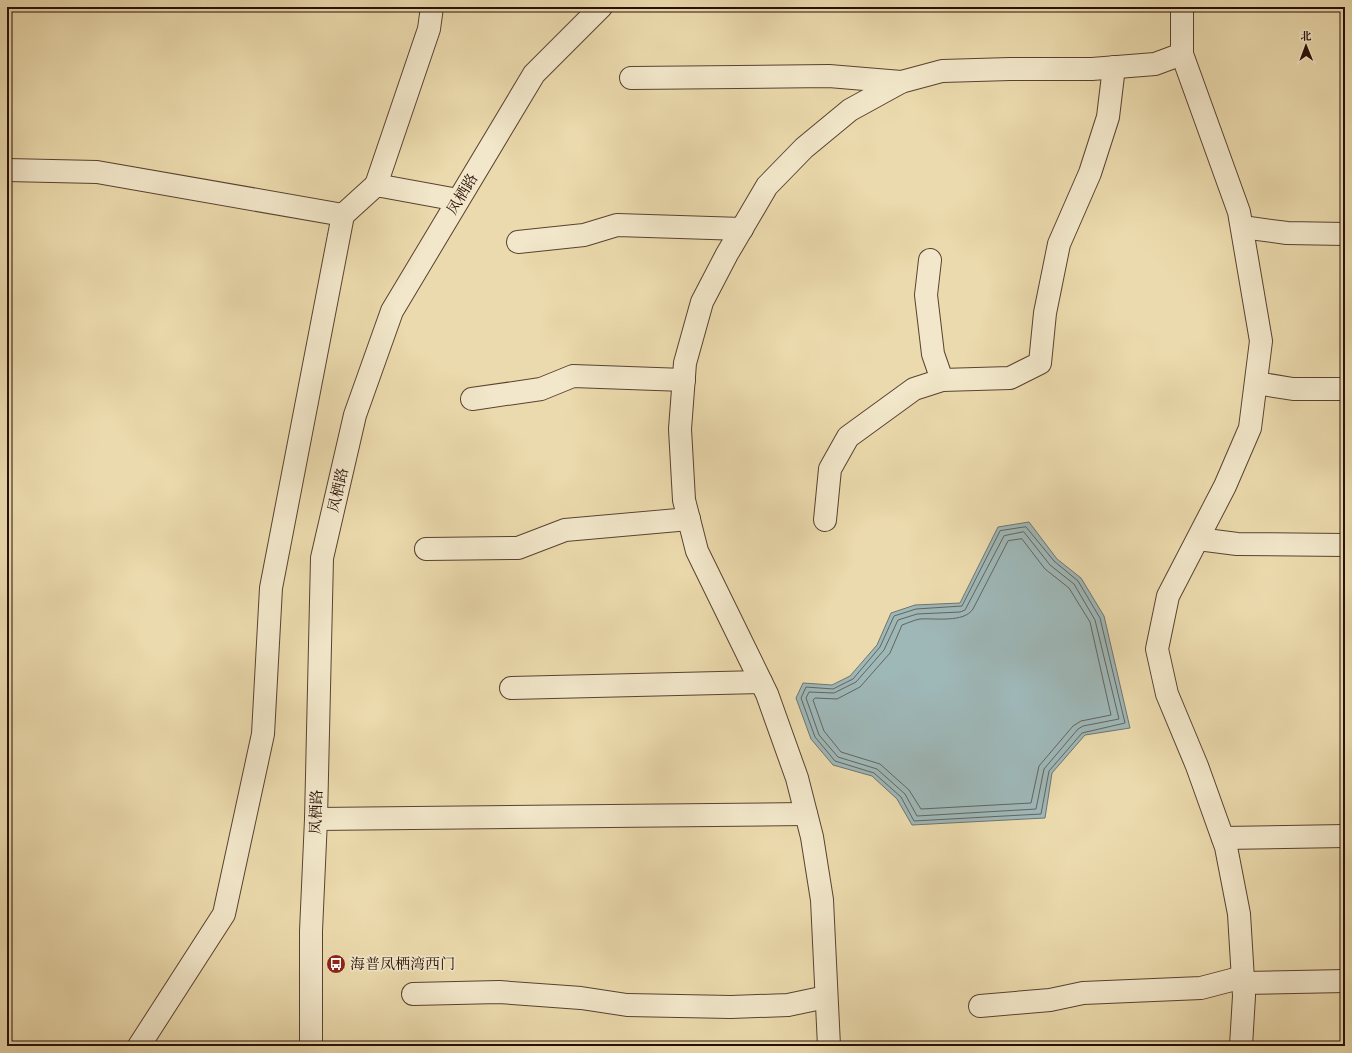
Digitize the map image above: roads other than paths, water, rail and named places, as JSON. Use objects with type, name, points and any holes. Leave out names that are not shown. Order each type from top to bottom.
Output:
[{"type":"street","points":[[139,1046],[224,914],[263,734],[270,588],[343,215],[376,186],[429,29],[432,7]]},
{"type":"street","name":"凤栖路","points":[[312,1046],[311,931],[316,819],[322,558],[355,415],[392,311],[458,200],[534,74],[601,7]]},
{"type":"street","points":[[1182,7],[1182,54],[1239,212],[1262,340],[1250,428],[1225,486],[1168,596],[1157,649],[1167,694],[1198,766],[1226,847],[1239,914],[1244,996],[1241,1046]]},
{"type":"street","points":[[829,1046],[822,900],[812,837],[797,778],[767,694],[697,551],[684,500],[680,429],[685,363],[702,302],[742,229],[768,186],[804,148],[850,110],[901,82],[942,71],[1092,69],[1155,64],[1182,54]]},
{"type":"street","points":[[825,520],[830,469],[848,437],[914,389],[942,380],[1010,378],[1040,363],[1045,313],[1059,244],[1090,173],[1108,117],[1114,67]]},
{"type":"street","points":[[631,78],[829,76],[901,82]]},
{"type":"street","points":[[7,170],[97,172],[343,215]]},
{"type":"street","points":[[376,186],[458,200]]},
{"type":"street","points":[[518,242],[584,235],[617,225],[742,229]]},
{"type":"street","points":[[1242,227],[1287,233],[1345,234]]},
{"type":"street","points":[[930,260],[926,295],[933,354],[942,380]]},
{"type":"street","points":[[472,398],[541,389],[573,376],[684,380]]},
{"type":"street","points":[[1256,383],[1293,389],[1345,389]]},
{"type":"street","points":[[426,549],[518,548],[565,530],[689,519]]},
{"type":"street","points":[[1198,539],[1236,544],[1345,546]]},
{"type":"street","points":[[511,688],[761,682]]},
{"type":"street","points":[[316,819],[806,814]]},
{"type":"street","points":[[1223,838],[1345,836]]},
{"type":"street","points":[[980,1006],[1050,1000],[1083,993],[1201,988],[1243,980],[1345,981]]},
{"type":"street","points":[[413,994],[499,992],[581,998],[627,1005],[731,1007],[788,1005],[826,997]]},
{"type":"water","points":[[1029,522],[1057,559],[1081,578],[1104,616],[1130,728],[1085,735],[1052,773],[1045,818],[912,825],[897,799],[872,776],[833,765],[811,739],[796,698],[803,683],[832,685],[850,676],[877,645],[891,613],[915,605],[960,603],[998,527]]},
{"type":"place","name":"海普凤栖湾西门","points":[[336,964]]}]
